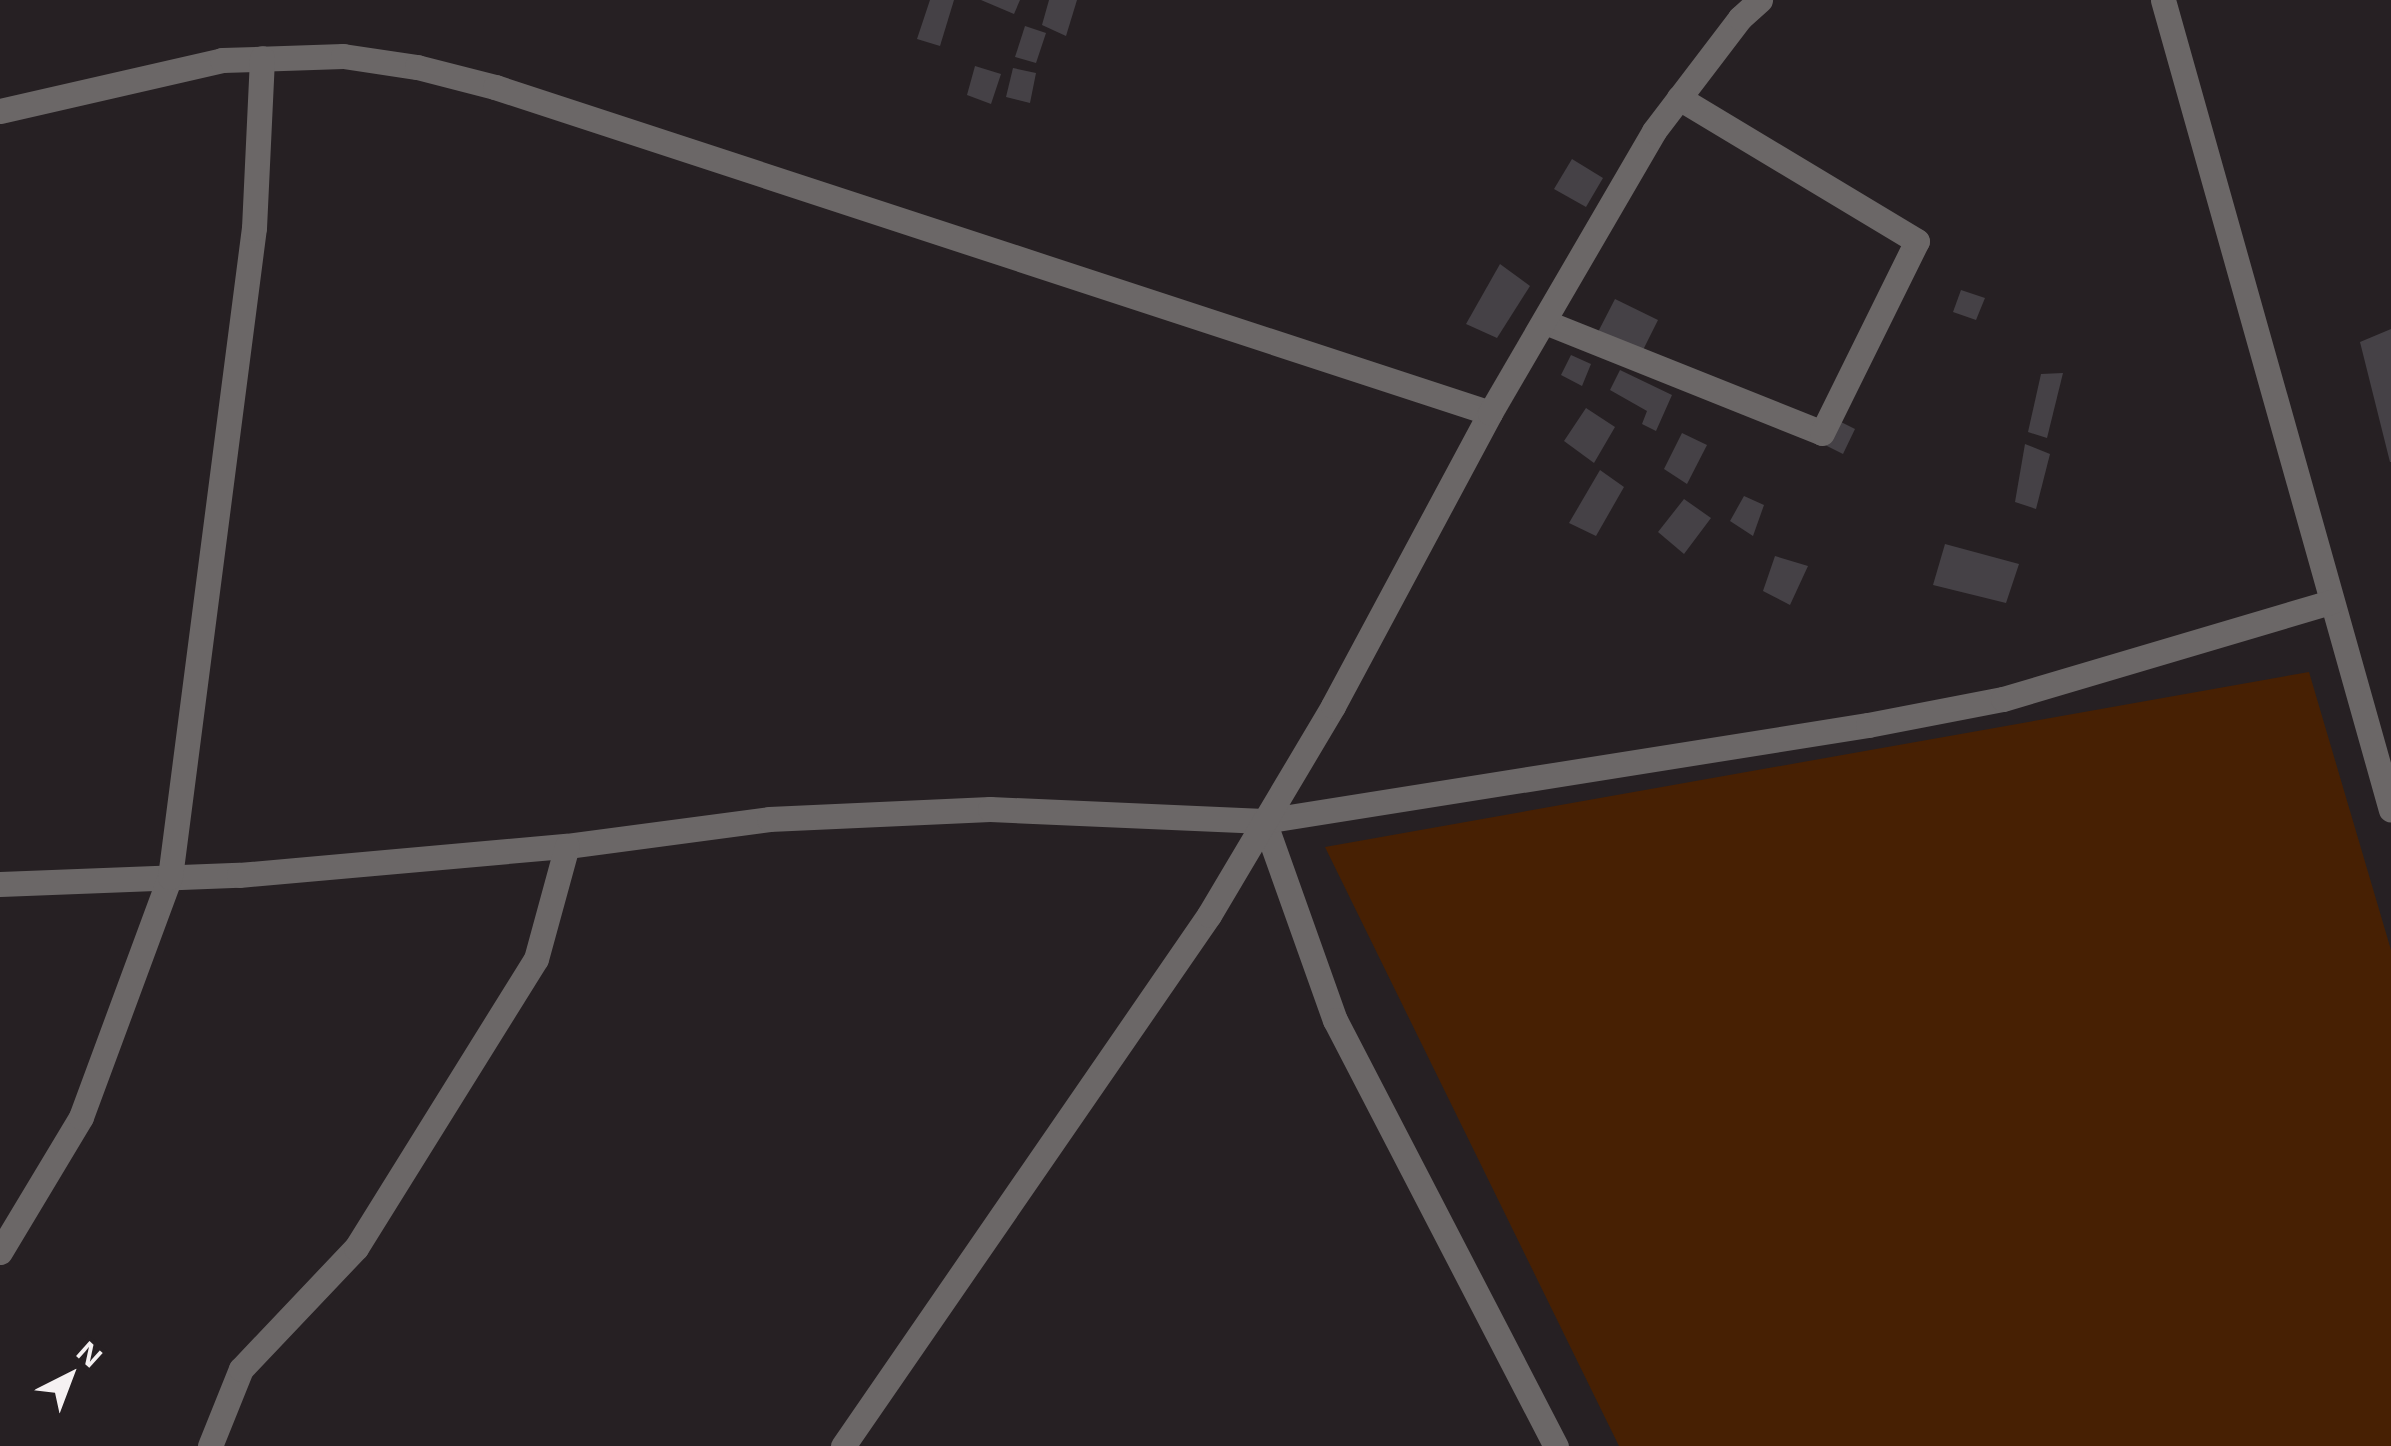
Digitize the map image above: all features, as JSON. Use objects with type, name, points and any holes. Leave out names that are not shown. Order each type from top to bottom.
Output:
[{"type":"street","points":[[843,1446],[1208,914],[1333,706],[1490,414],[1654,131],[1740,18],[1760,0]]},
{"type":"street","points":[[2163,0],[2391,810]]},
{"type":"street","points":[[0,111],[222,60],[343,56],[495,86],[1490,414]]},
{"type":"street","points":[[0,1252],[82,1117],[170,877],[254,228],[262,58]]},
{"type":"street","points":[[1545,322],[1822,433],[1917,242],[1679,98]]},
{"type":"street","points":[[0,884],[170,877],[567,846],[769,819],[990,809],[1264,821],[1868,726],[2003,699],[2331,602]]},
{"type":"street","points":[[1264,821],[1336,1020],[1556,1446]]},
{"type":"street","points":[[210,1446],[241,1370],[356,1248],[536,960],[567,846]]},
{"type":"shaded area","points":[[2309,672],[2391,950],[2391,1446],[1619,1446],[1325,847]]},
{"type":"building","points":[[930,0],[954,0],[940,46],[917,39]]},
{"type":"building","points":[[981,0],[1020,0],[1014,14]]},
{"type":"building","points":[[1049,0],[1077,0],[1066,36],[1042,25]]},
{"type":"building","points":[[1025,26],[1046,33],[1036,63],[1015,57]]},
{"type":"building","points":[[975,66],[1001,74],[991,104],[967,95]]},
{"type":"building","points":[[1013,68],[1036,73],[1030,103],[1006,97]]},
{"type":"building","points":[[1572,159],[1603,178],[1586,207],[1554,189]]},
{"type":"building","points":[[1500,264],[1530,286],[1497,338],[1466,324]]},
{"type":"building","points":[[1961,290],[1985,298],[1976,320],[1953,312]]},
{"type":"building","points":[[1615,299],[1658,320],[1641,354],[1598,332]]},
{"type":"building","points":[[2391,329],[2391,462],[2390,462],[2360,342]]},
{"type":"building","points":[[1571,355],[1591,364],[1582,386],[1561,375]]},
{"type":"building","points":[[1620,370],[1672,395],[1656,431],[1642,424],[1647,411],[1610,390]]},
{"type":"building","points":[[2063,373],[2047,438],[2028,432],[2041,374]]},
{"type":"building","points":[[1586,408],[1615,427],[1594,463],[1564,441]]},
{"type":"building","points":[[1835,419],[1855,429],[1843,454],[1823,444]]},
{"type":"building","points":[[1682,433],[1707,445],[1687,484],[1664,469]]},
{"type":"building","points":[[2025,444],[2050,454],[2036,509],[2015,502]]},
{"type":"building","points":[[1600,470],[1624,487],[1596,536],[1569,523]]},
{"type":"building","points":[[1744,496],[1764,505],[1753,536],[1730,521]]},
{"type":"building","points":[[1684,499],[1711,518],[1684,554],[1658,532]]},
{"type":"building","points":[[1945,544],[2019,564],[2006,603],[1933,585]]},
{"type":"building","points":[[1775,556],[1808,566],[1790,605],[1763,591]]}]
